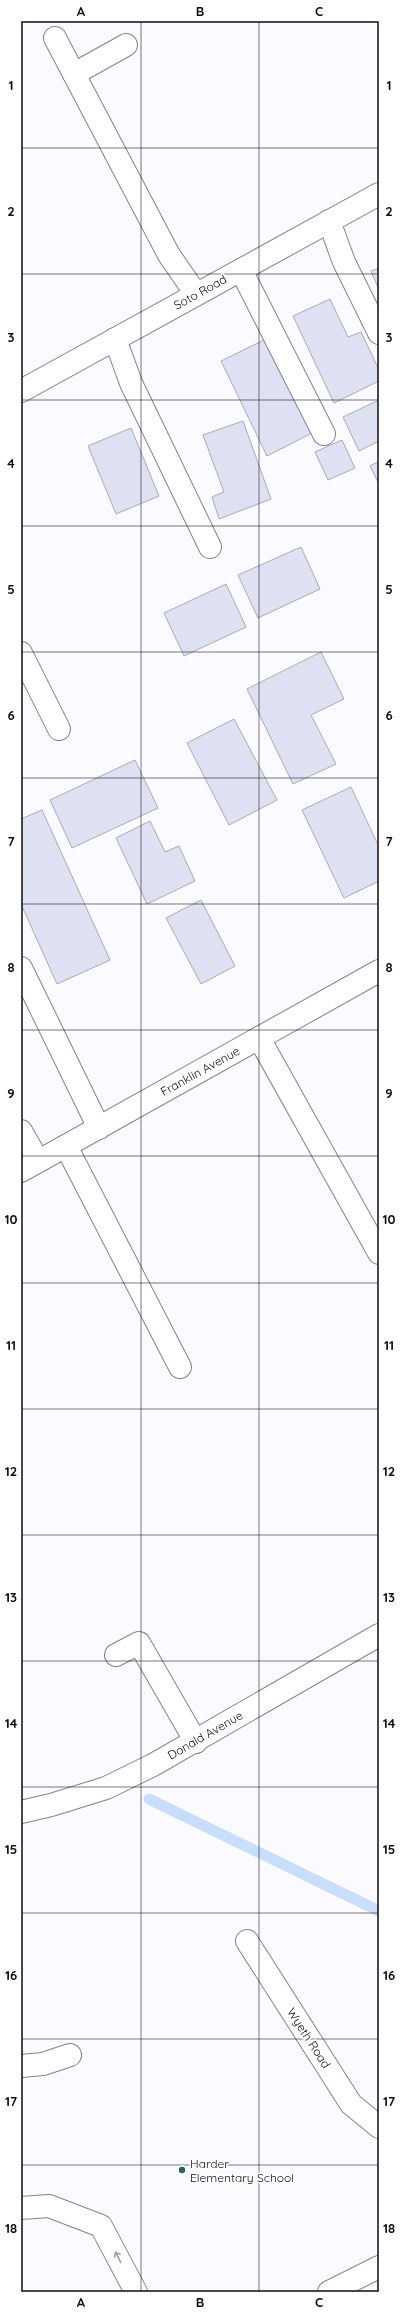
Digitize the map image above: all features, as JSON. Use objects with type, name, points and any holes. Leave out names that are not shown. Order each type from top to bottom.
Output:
[{"type":"street","points":[[54,38],[169,255],[196,294]]},
{"type":"street","points":[[74,74],[126,45]]},
{"type":"street","name":"Soto Road","points":[[21,390],[379,194]]},
{"type":"street","points":[[328,221],[344,262],[379,333]]},
{"type":"street","points":[[241,270],[324,434]]},
{"type":"street","points":[[115,339],[131,383],[210,547]]},
{"type":"street","points":[[21,653],[59,729]]},
{"type":"street","points":[[21,968],[99,1128]]},
{"type":"street","name":"Franklin Avenue","points":[[30,1166],[379,971]]},
{"type":"street","points":[[259,1038],[379,1253]]},
{"type":"street","points":[[21,1132],[30,1166]]},
{"type":"street","points":[[66,1146],[180,1367]]},
{"type":"street","name":"Donald Avenue","points":[[21,1812],[106,1788],[196,1742],[379,1634]]},
{"type":"street","points":[[116,1655],[139,1643],[196,1742]]},
{"type":"street","name":"Wyeth Road","points":[[246,1941],[351,2104],[379,2127]]},
{"type":"street","points":[[21,2066],[43,2064],[70,2055]]},
{"type":"street","points":[[21,2208],[49,2206],[102,2226],[136,2292]]},
{"type":"street","points":[[329,2292],[379,2267]]},
{"type":"building","points":[[379,268],[379,290],[371,271]]},
{"type":"building","points":[[330,299],[348,337],[361,332],[379,370],[379,381],[334,403],[293,316]]},
{"type":"building","points":[[268,338],[314,432],[267,456],[221,361]]},
{"type":"building","points":[[379,400],[379,441],[359,451],[343,417]]},
{"type":"building","points":[[243,421],[271,499],[219,519],[212,497],[224,492],[203,435]]},
{"type":"building","points":[[131,428],[159,496],[116,514],[88,446]]},
{"type":"building","points":[[342,440],[355,468],[328,480],[315,452]]},
{"type":"building","points":[[379,461],[379,484],[370,466]]},
{"type":"building","points":[[301,547],[320,589],[258,618],[238,575]]},
{"type":"building","points":[[226,584],[246,627],[184,656],[164,613]]},
{"type":"building","points":[[321,652],[344,699],[311,715],[336,764],[293,784],[247,689]]},
{"type":"building","points":[[234,719],[277,800],[229,825],[187,743]]},
{"type":"building","points":[[135,760],[158,808],[72,848],[50,800]]},
{"type":"building","points":[[351,787],[379,847],[379,881],[344,898],[302,810]]},
{"type":"building","points":[[42,810],[110,960],[57,984],[21,904],[21,819]]},
{"type":"building","points":[[150,821],[165,852],[179,846],[195,881],[147,904],[116,838]]},
{"type":"building","points":[[201,900],[235,966],[201,984],[166,918]]},
{"type":"waterway","points":[[149,1799],[379,1911]]},
{"type":"place","name":"Harder Elementary School","points":[[182,2170]]}]
